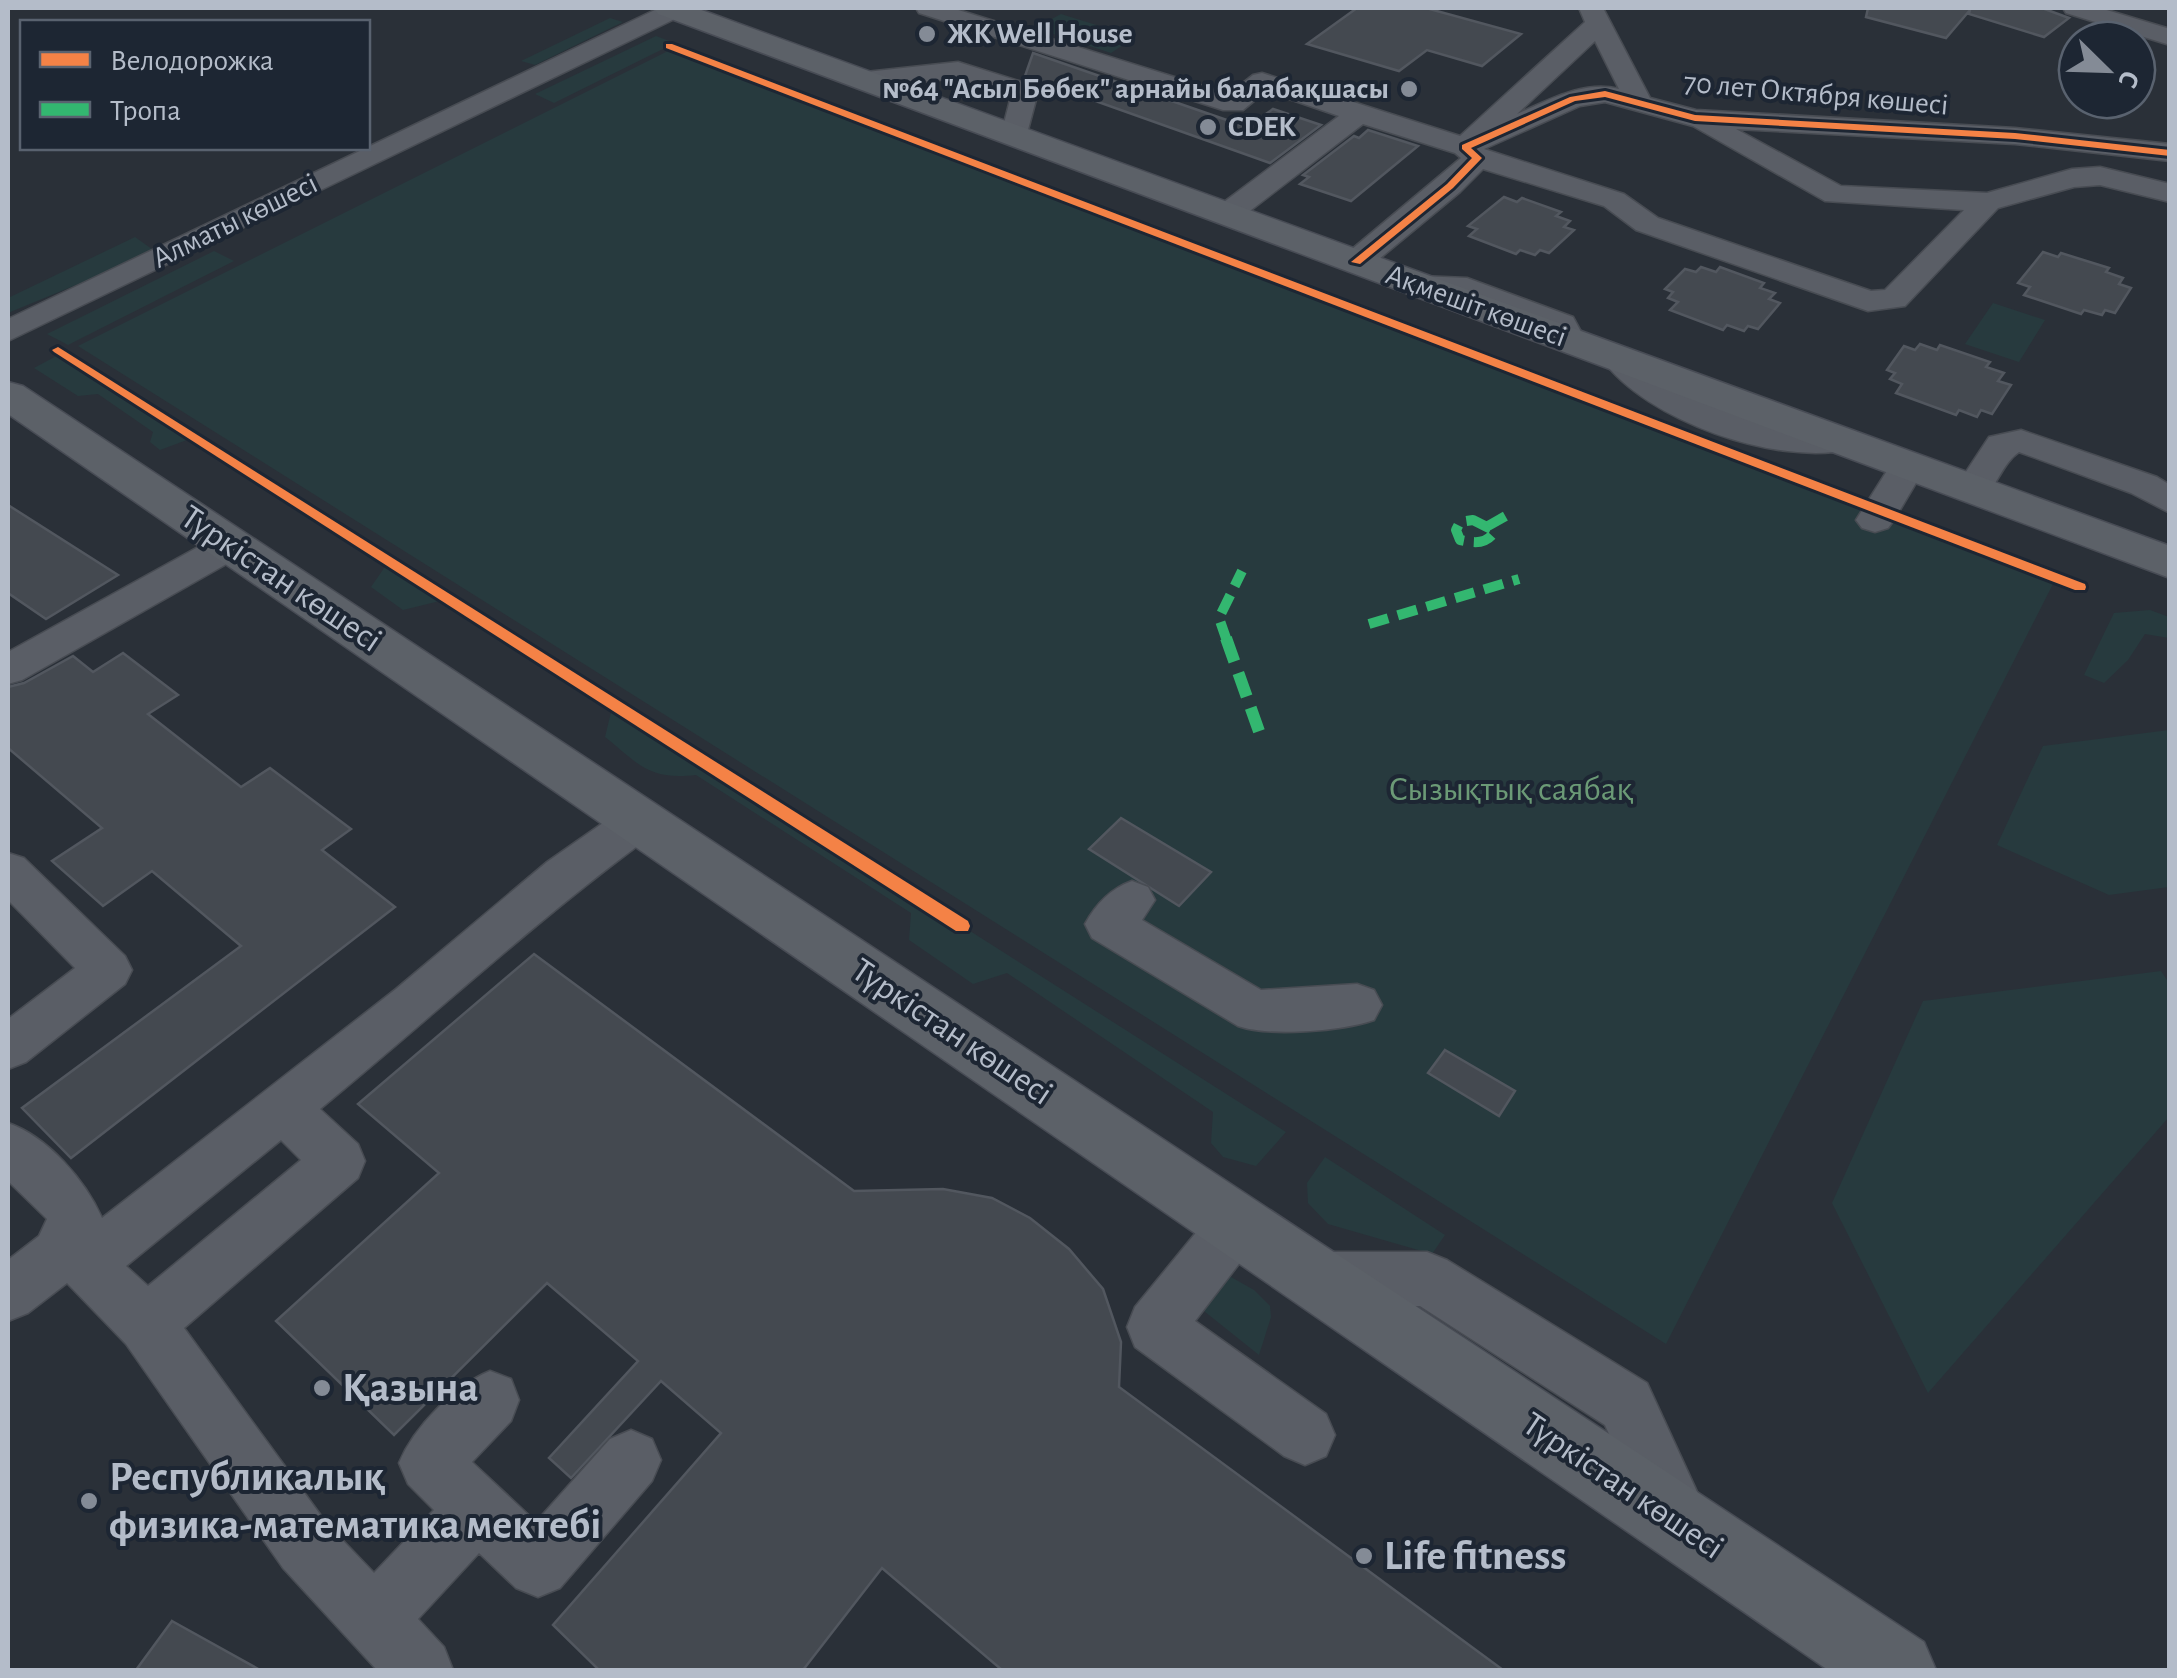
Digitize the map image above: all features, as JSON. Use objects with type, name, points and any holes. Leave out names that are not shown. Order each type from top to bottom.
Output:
[{"type":"main road","name":"Ақмешіт көшесі","points":[[674,8],[2159,560]]},
{"type":"main road","name":"Түркістан көшесі","points":[[8,394],[1680,1524],[1822,1649],[1896,1670]]},
{"type":"street","name":"Алматы көшесі","points":[[8,332],[674,8]]},
{"type":"street","points":[[928,8],[1233,104],[1262,81],[1614,200],[1647,224],[1868,300],[1894,298],[1988,202]]},
{"type":"street","points":[[2074,8],[2170,37]]},
{"type":"street","points":[[1471,152],[1594,16]]},
{"type":"street","name":"70 лет Октября көшесі","points":[[1594,16],[1639,102]]},
{"type":"street","name":"70 лет Октября көшесі","points":[[1356,262],[1450,186],[1471,152],[1573,99],[1605,94],[1694,118],[2015,136],[2170,153]]},
{"type":"street","points":[[1227,214],[1360,114]]},
{"type":"street","points":[[1694,118],[1835,195],[1906,186],[1988,202],[2072,178],[2100,176],[2170,193]]},
{"type":"street","points":[[1972,490],[2002,445],[2022,441],[2144,485],[2170,501]]},
{"type":"street","points":[[1875,520],[1908,466]]},
{"type":"street","points":[[2159,560],[2170,514]]},
{"type":"street","points":[[8,670],[231,546]]},
{"type":"street","points":[[8,1294],[72,1259],[283,1108],[413,1004],[563,874],[639,821]]},
{"type":"street","points":[[8,871],[108,970],[8,1047]]},
{"type":"street","points":[[1132,900],[1109,924],[1256,1011],[1357,1005]]},
{"type":"street","points":[[146,1324],[339,1161],[283,1108]]},
{"type":"street","points":[[8,1146],[68,1203],[76,1220],[72,1259]]},
{"type":"street","points":[[1236,1225],[1155,1327],[1306,1435]]},
{"type":"street","points":[[72,1259],[146,1324],[305,1546],[421,1670]]},
{"type":"street","points":[[490,1400],[429,1463],[538,1566],[631,1460]]},
{"type":"street","points":[[374,1620],[477,1509]]},
{"type":"green space","points":[[1061,14],[1135,37],[1111,53],[1035,28]]},
{"type":"green space","points":[[610,18],[623,22],[535,65],[521,61]]},
{"type":"green space","points":[[656,36],[675,43],[554,103],[535,94]]},
{"type":"green space","name":"Сызықтық саябақ","points":[[670,50],[2054,582],[1666,1344],[78,346]]},
{"type":"green space","points":[[135,237],[156,252],[8,313],[8,298]]},
{"type":"green space","points":[[214,251],[234,261],[68,345],[47,334]]},
{"type":"green space","points":[[1993,303],[2045,320],[2019,362],[1965,344]]},
{"type":"green space","points":[[62,353],[195,437],[160,450],[150,442],[153,432],[98,394],[78,396],[34,368]]},
{"type":"green space","points":[[389,561],[448,599],[403,610],[371,587]]},
{"type":"green space","points":[[2150,610],[2169,617],[2169,638],[2145,634],[2128,660],[2104,683],[2084,675],[2114,613]]},
{"type":"green space","points":[[613,704],[1286,1132],[1256,1166],[1223,1157],[1211,1143],[1213,1112],[1007,973],[973,984],[909,940],[911,913],[696,775],[655,773],[637,763],[605,737]]},
{"type":"green space","points":[[2169,730],[2169,887],[2109,895],[1997,845],[2043,746]]},
{"type":"green space","points":[[2161,971],[2169,983],[2169,1117],[1928,1393],[1832,1203],[1923,1001]]},
{"type":"green space","points":[[1325,1157],[1445,1235],[1432,1254],[1328,1224],[1308,1203],[1307,1183]]},
{"type":"green space","points":[[1231,1277],[1254,1290],[1270,1306],[1271,1317],[1259,1355],[1194,1303],[1197,1291]]},
{"type":"building","points":[[1357,8],[1426,8],[1521,34],[1482,66],[1427,50],[1399,71],[1307,44]]},
{"type":"building","points":[[1868,8],[2042,8],[2069,18],[2057,20],[2057,27],[2044,37],[1969,14],[1970,10],[1946,38],[1866,17]]},
{"type":"building","points":[[1033,53],[1247,127],[1273,109],[1321,125],[1270,163],[1025,76]]},
{"type":"building","points":[[1368,130],[1418,146],[1351,201],[1300,184],[1309,177],[1303,175],[1354,136],[1359,138]]},
{"type":"building","points":[[1504,197],[1517,202],[1522,198],[1561,212],[1556,216],[1570,221],[1564,227],[1574,230],[1549,253],[1540,250],[1535,255],[1520,250],[1516,254],[1469,236],[1477,229],[1468,226]]},
{"type":"building","points":[[2043,252],[2058,257],[2061,253],[2109,268],[2106,272],[2123,278],[2119,284],[2131,288],[2115,313],[2105,310],[2102,315],[2084,310],[2081,314],[2024,295],[2030,287],[2018,283]]},
{"type":"building","points":[[1701,267],[1716,272],[1720,267],[1764,283],[1760,288],[1775,293],[1769,299],[1780,303],[1758,329],[1748,326],[1744,331],[1727,325],[1723,330],[1670,310],[1678,302],[1668,298],[1673,292],[1665,289],[1685,269],[1696,272]]},
{"type":"building","points":[[1920,344],[1937,350],[1940,345],[1990,362],[1986,367],[2004,373],[1998,381],[2011,385],[1992,414],[1981,410],[1977,417],[1959,410],[1956,415],[1896,393],[1902,384],[1890,379],[1895,373],[1887,370],[1904,346],[1915,350]]},
{"type":"building","points":[[8,505],[118,575],[46,619],[8,593]]},
{"type":"building","points":[[123,653],[178,695],[148,714],[241,787],[270,768],[351,829],[322,850],[395,907],[71,1158],[22,1108],[241,946],[152,871],[103,906],[52,861],[102,828],[8,748],[8,687],[24,683],[73,656],[93,672]]},
{"type":"building","points":[[1121,818],[1211,872],[1179,906],[1089,849]]},
{"type":"building","points":[[534,954],[854,1191],[943,1189],[992,1198],[1030,1218],[1069,1249],[1103,1289],[1121,1342],[1119,1387],[1503,1670],[1002,1670],[882,1568],[803,1670],[599,1670],[553,1625],[721,1433],[661,1381],[571,1478],[549,1458],[638,1361],[547,1283],[394,1435],[276,1321],[439,1173],[358,1104]]},
{"type":"building","points":[[1445,1050],[1515,1091],[1499,1116],[1428,1073]]},
{"type":"building","points":[[172,1621],[260,1670],[136,1670]]},
{"type":"marked path","points":[[1488,526],[1473,520],[1460,522],[1456,530],[1460,540],[1485,541],[1495,531],[1488,526],[1511,513]]},
{"type":"marked path","points":[[1242,571],[1219,618],[1261,737]]},
{"type":"marked path","points":[[1369,624],[1519,579]]},
{"type":"cycle path","points":[[669,46],[2080,587]]},
{"type":"cycle path","points":[[1356,262],[1450,186],[1477,158],[1465,147],[1573,99],[1605,94],[1695,118],[2015,136],[2170,153]]},
{"type":"cycle path","points":[[58,350],[962,926]]},
{"type":"place","name":"ЖК Well House","points":[[927,34]]},
{"type":"place","name":"№64 \"Асыл Бөбек\" арнайы балабақшасы","points":[[1409,89]]},
{"type":"place","name":"CDEK","points":[[1208,127]]},
{"type":"place","name":"Қазына","points":[[322,1388]]},
{"type":"place","name":"Республикалық физика-математика мектебі","points":[[89,1501]]},
{"type":"place","name":"Life fitness","points":[[1364,1556]]}]
